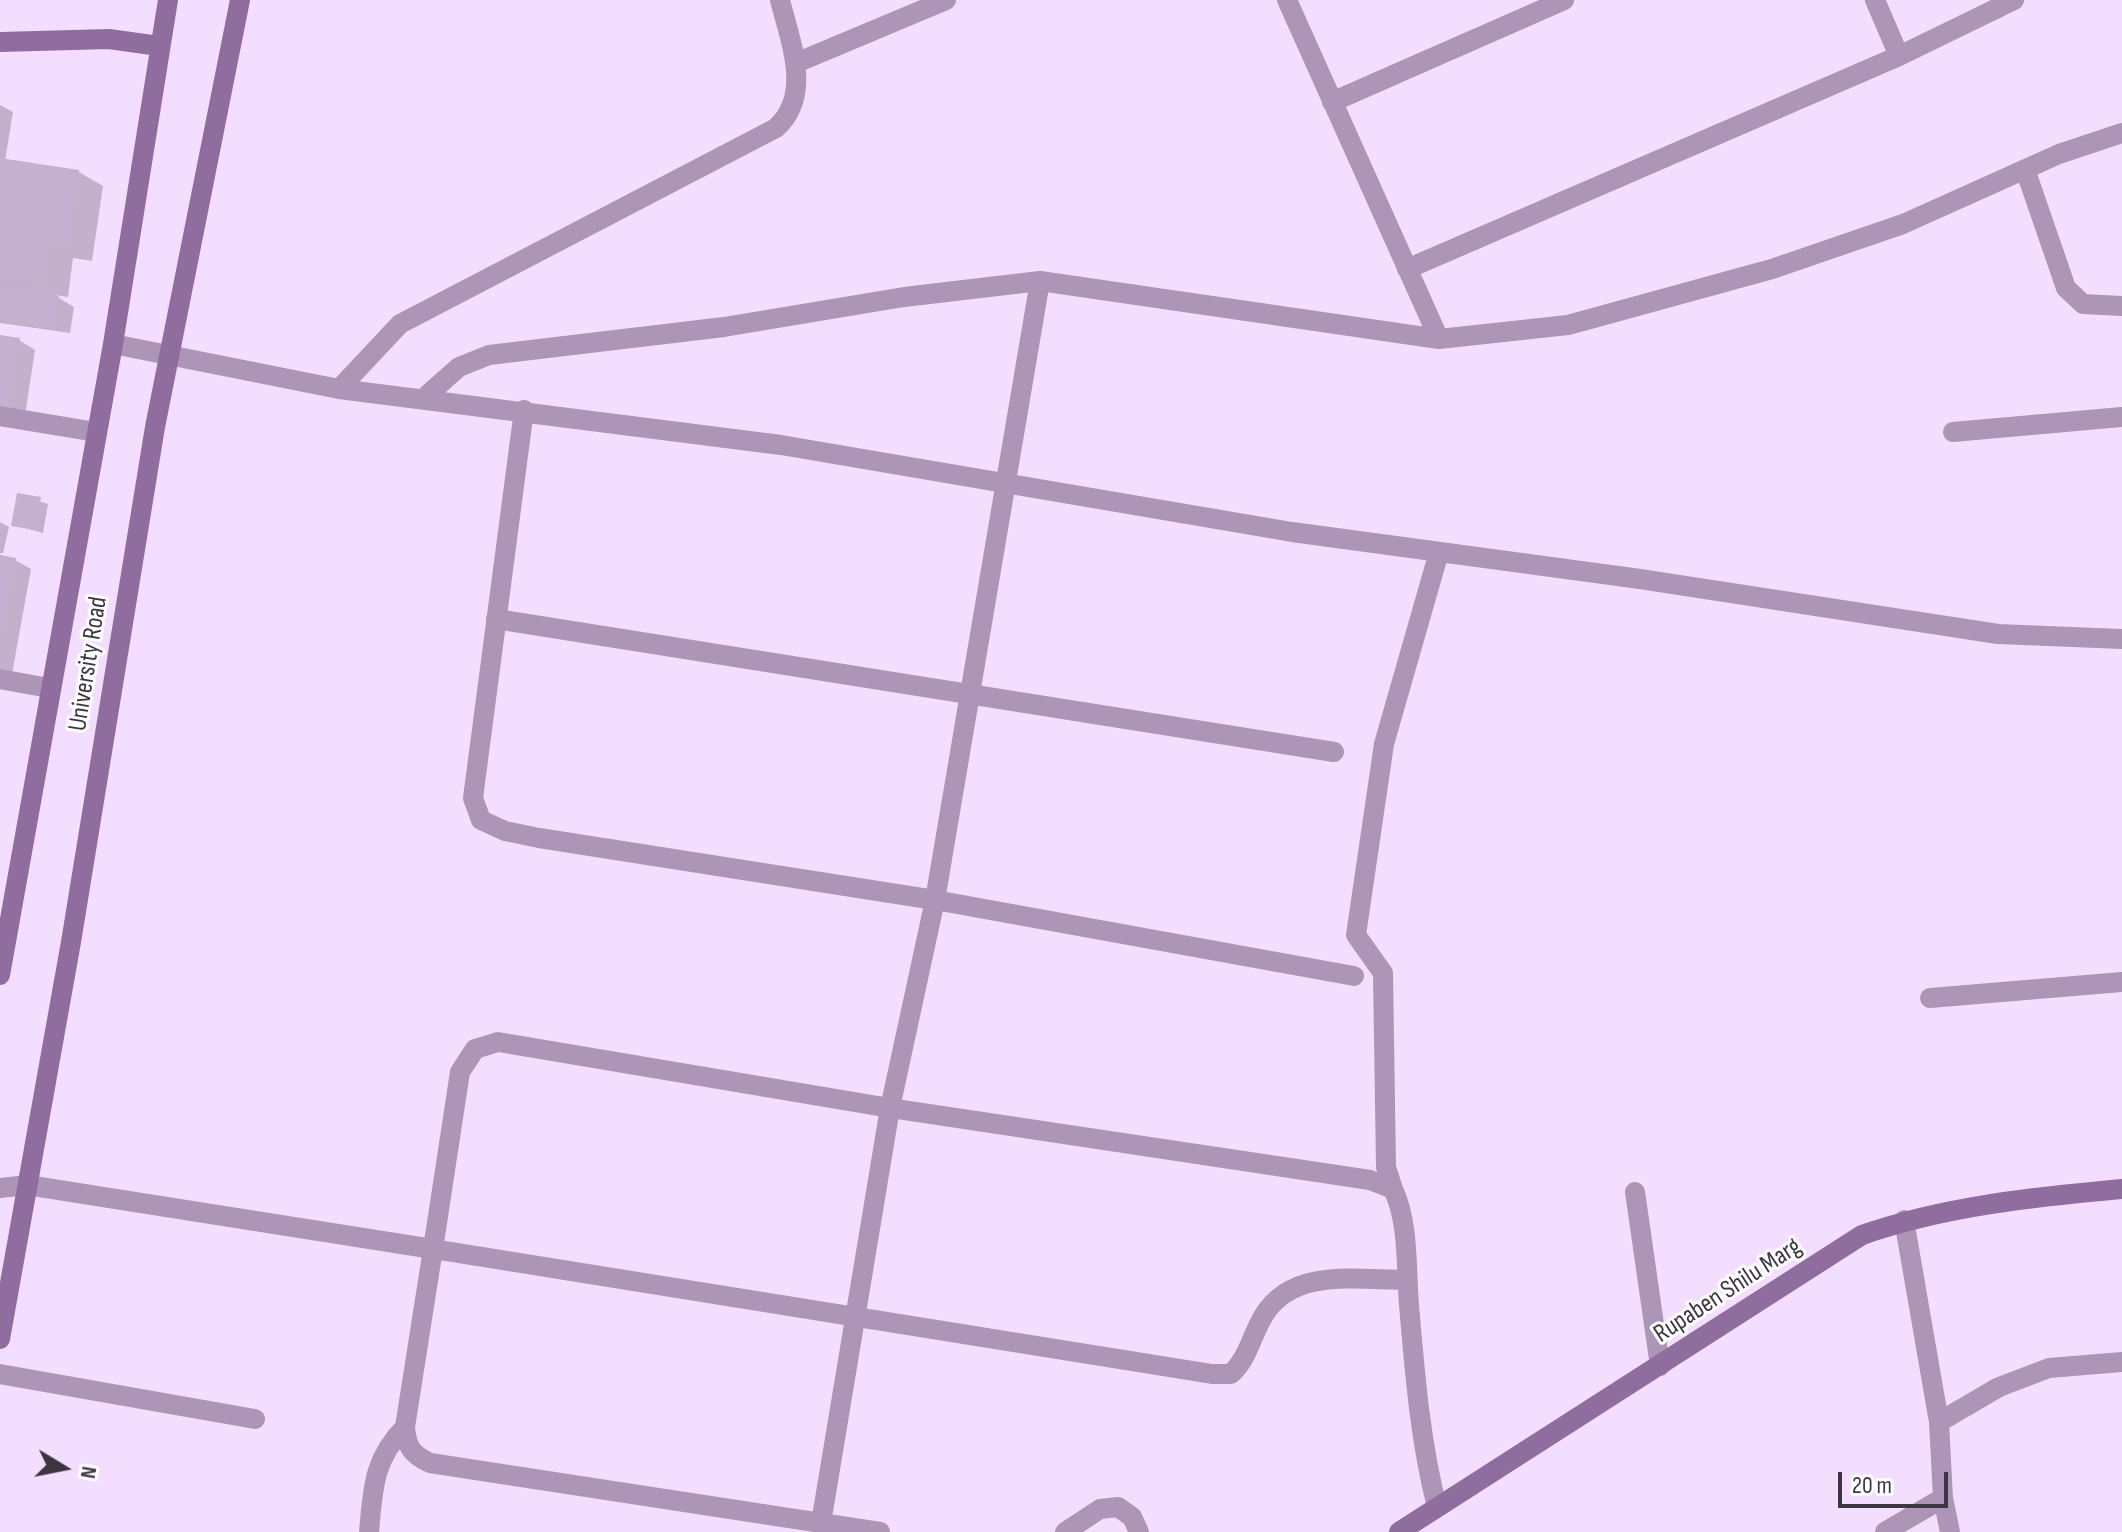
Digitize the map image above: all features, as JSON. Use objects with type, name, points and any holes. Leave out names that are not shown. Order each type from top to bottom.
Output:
[{"type":"street","name":"University Road","points":[[0,975],[4,932],[113,344],[168,0]]},
{"type":"street","name":"University Road","points":[[0,1339],[169,357],[240,0]]},
{"type":"street","points":[[339,389],[400,324],[776,128],[788,117],[795,98],[796,63],[780,0]]},
{"type":"street","points":[[796,63],[946,0]]},
{"type":"street","points":[[1287,0],[1439,339]]},
{"type":"street","points":[[1332,102],[1564,0]]},
{"type":"street","points":[[1875,0],[1899,56]]},
{"type":"street","points":[[1407,269],[1899,56],[2014,0]]},
{"type":"street","points":[[0,42],[109,39],[159,46]]},
{"type":"street","points":[[424,398],[459,367],[489,355],[724,327],[904,297],[1040,281],[1439,339],[1568,325],[1772,269],[1903,224],[2025,169],[2122,133]]},
{"type":"street","points":[[2025,169],[2066,288],[2083,304],[2122,306]]},
{"type":"street","points":[[821,1523],[858,1316],[890,1108],[935,900],[1040,281]]},
{"type":"street","points":[[113,344],[339,389],[524,410],[781,445],[1004,485],[1439,552],[1998,634],[2122,639]]},
{"type":"street","points":[[524,410],[473,798],[481,820],[505,831],[539,838],[935,900],[1354,976]]},
{"type":"street","points":[[0,416],[96,432]]},
{"type":"street","points":[[1953,432],[2122,417]]},
{"type":"street","points":[[1437,1507],[1419,1421],[1401,1205],[1386,1167],[1383,973],[1356,935],[1384,744],[1439,552]]},
{"type":"street","points":[[496,619],[1334,752]]},
{"type":"street","points":[[0,679],[49,688]]},
{"type":"street","points":[[1930,998],[2122,982]]},
{"type":"street","points":[[880,1532],[430,1463],[414,1455],[407,1443],[405,1427],[460,1072],[475,1049],[498,1042],[890,1108],[1370,1180],[1393,1189]]},
{"type":"street","points":[[0,1188],[27,1185],[1231,1374],[1245,1361],[1262,1317],[1276,1297],[1296,1286],[1320,1280],[1407,1280]]},
{"type":"street","name":"Rupaben Shilu Marg","points":[[1399,1532],[1862,1235],[1904,1220],[2122,1189]]},
{"type":"street","points":[[1635,1192],[1660,1366]]},
{"type":"street","points":[[1904,1220],[1939,1422],[1943,1498],[1950,1532]]},
{"type":"street","points":[[1939,1422],[1999,1387],[2049,1368],[2122,1362]]},
{"type":"street","points":[[0,1374],[255,1419]]},
{"type":"street","points":[[369,1532],[374,1479],[386,1447],[405,1427]]},
{"type":"street","points":[[1885,1532],[1943,1498]]},
{"type":"street","points":[[1065,1532],[1100,1509],[1118,1507],[1132,1517],[1139,1532]]},
{"type":"building","points":[[0,158],[79,170],[68,248],[49,245],[44,284],[0,277]]},
{"type":"building","points":[[0,287],[59,296],[54,325],[0,318]]},
{"type":"building","points":[[0,335],[20,338],[9,408],[0,407]]},
{"type":"building","points":[[17,493],[41,497],[36,530],[11,526]]},
{"type":"building","points":[[0,555],[16,558],[2,634],[0,634]]}]
